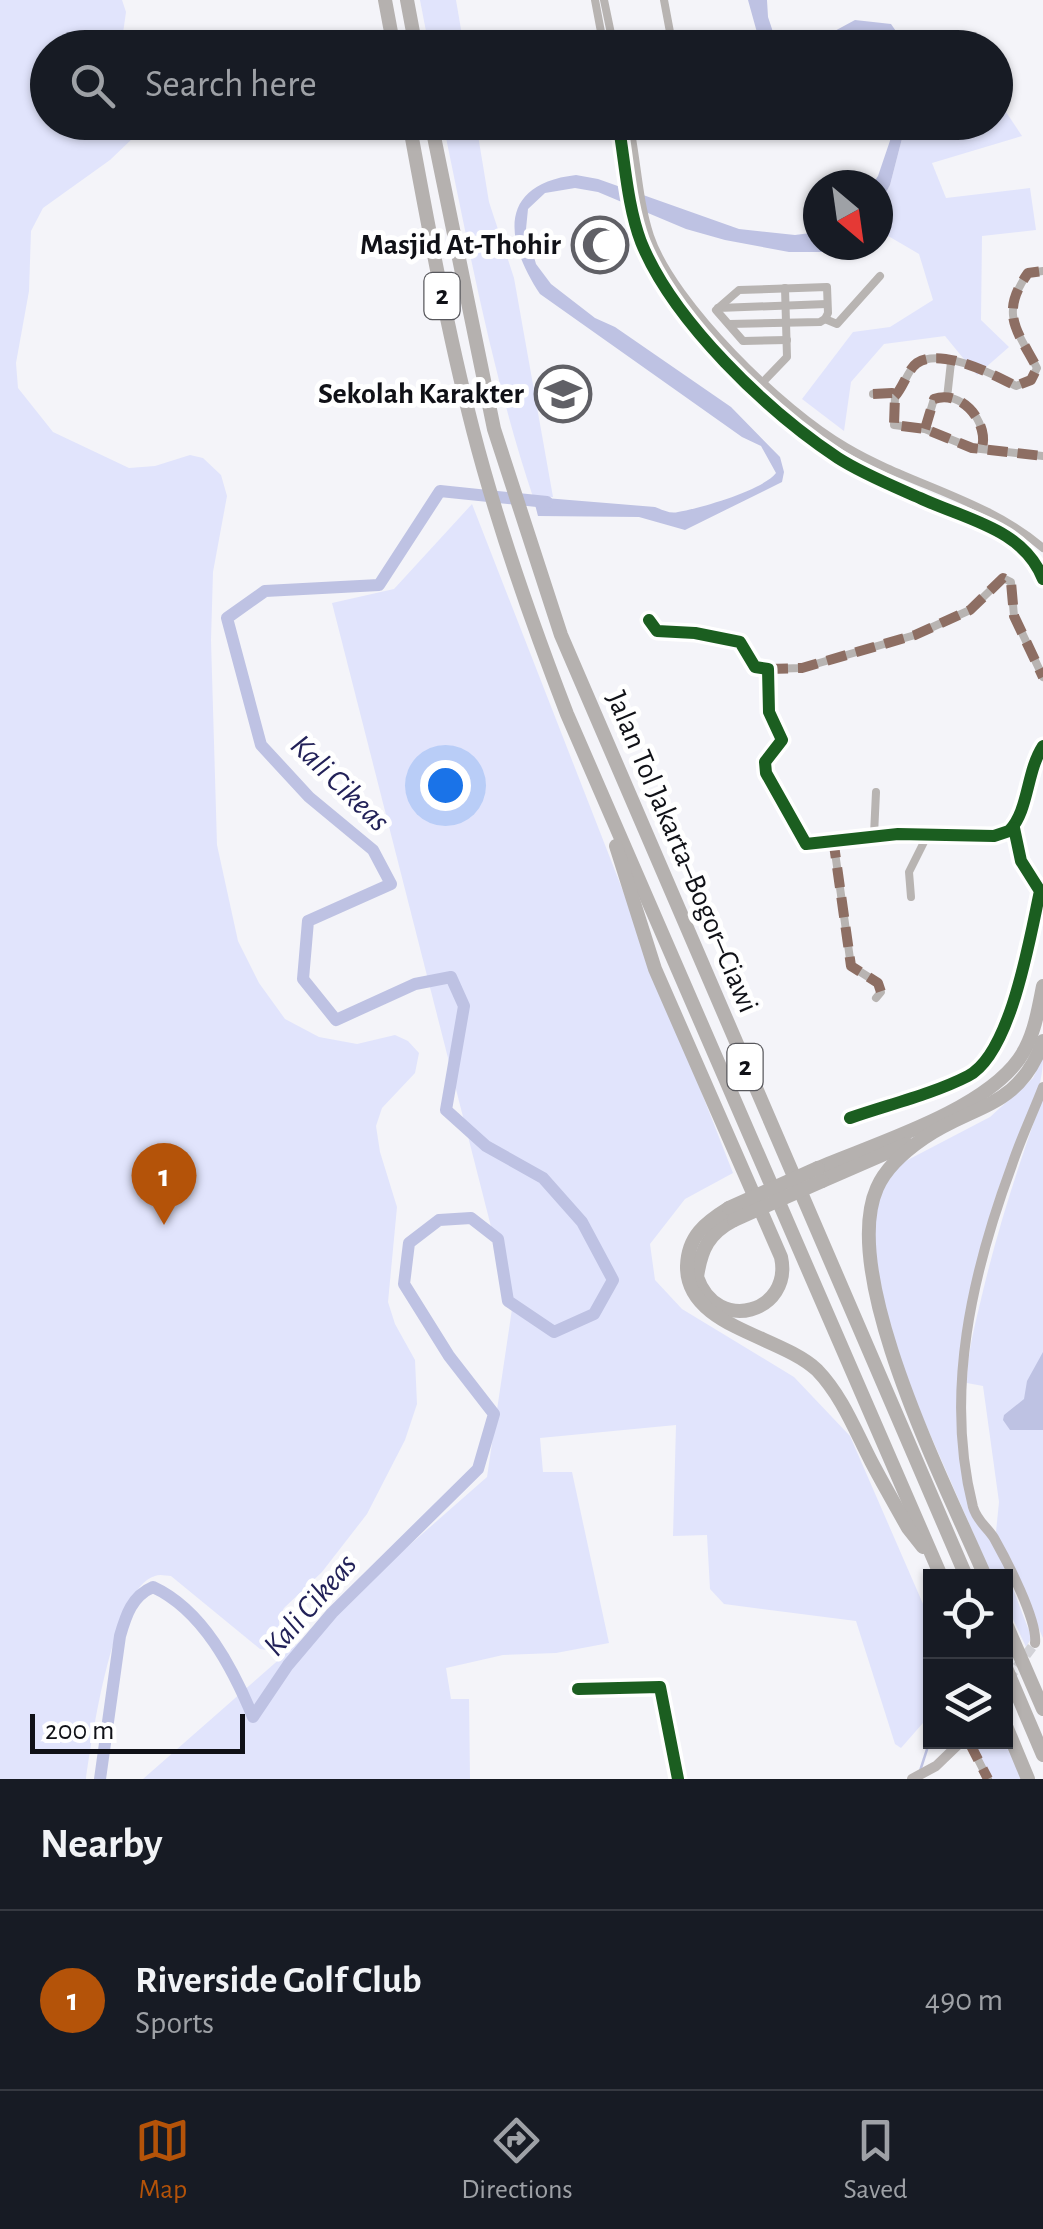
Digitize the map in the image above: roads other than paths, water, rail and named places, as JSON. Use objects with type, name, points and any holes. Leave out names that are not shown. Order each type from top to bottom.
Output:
[{"type":"highway","points":[[385,0],[391,30]]},
{"type":"highway","points":[[407,0],[413,30]]},
{"type":"highway","name":"Jalan Tol Jakarta–Bogor–Ciawi","points":[[412,140],[453,350],[483,468],[533,627],[938,1569]]},
{"type":"highway","name":"Jalan Tol Jakarta–Bogor–Ciawi","points":[[435,140],[474,342],[504,464],[532,554],[597,726],[963,1569]]},
{"type":"highway","points":[[591,767],[655,969],[781,1256],[781,1282],[773,1295],[755,1308],[737,1312],[710,1300],[697,1277],[706,1243],[732,1214]]},
{"type":"highway","points":[[933,1559],[908,1528],[851,1419],[825,1380],[798,1355],[714,1314],[699,1302],[687,1273],[688,1254],[702,1226],[820,1175],[964,1104],[1004,1078],[1029,1041],[1043,986]]},
{"type":"highway","points":[[820,1175],[926,1136],[986,1108],[1006,1095],[1034,1064],[1043,1041]]},
{"type":"highway","points":[[926,1136],[888,1170],[876,1189],[868,1243],[882,1315],[900,1373],[982,1569]]},
{"type":"highway","points":[[1013,1640],[1043,1709]]},
{"type":"highway","points":[[1013,1684],[1043,1755]]},
{"type":"highway","points":[[1013,1743],[1028,1779]]},
{"type":"main road","points":[[1034,1643],[1035,1628],[1000,1549],[976,1515],[963,1455],[960,1408],[966,1344],[991,1226],[1043,1087]]},
{"type":"main road","points":[[914,1778],[932,1772],[954,1749]]},
{"type":"street","points":[[595,0],[604,30]]},
{"type":"street","points":[[604,0],[607,30]]},
{"type":"street","points":[[664,0],[670,30]]},
{"type":"street","points":[[621,140],[634,214],[652,265],[674,304],[723,358],[755,390],[839,458],[926,502],[1000,531],[1028,555],[1043,580]]},
{"type":"street","points":[[632,140],[650,235],[681,294],[763,382],[845,447],[985,509],[1043,548]]},
{"type":"street","points":[[1043,271],[1028,273],[1013,298],[1018,334],[1037,368],[1036,375],[1016,386],[983,368],[951,362],[916,364],[895,396],[894,425],[925,429],[962,444],[1043,456]]},
{"type":"street","points":[[825,319],[836,324],[880,276]]},
{"type":"street","points":[[718,308],[738,290],[827,287],[825,319]]},
{"type":"street","points":[[755,390],[788,358],[785,288]]},
{"type":"street","points":[[718,308],[827,304]]},
{"type":"street","points":[[718,308],[743,341],[787,340]]},
{"type":"street","points":[[729,324],[825,319]]},
{"type":"street","points":[[723,358],[730,347]]},
{"type":"street","points":[[947,398],[951,362]]},
{"type":"street","points":[[874,394],[895,396]]},
{"type":"street","points":[[925,429],[934,399],[947,398],[969,407],[977,418],[983,433],[982,448]]},
{"type":"street","points":[[839,458],[845,447]]},
{"type":"street","points":[[649,620],[658,631],[740,642],[755,667],[802,668],[916,634],[970,610],[1004,578],[1011,582],[1014,616],[1043,676]]},
{"type":"street","points":[[768,669],[769,712],[782,740],[766,762],[766,773],[803,842],[928,834],[994,836],[1014,828]]},
{"type":"street","points":[[850,1118],[970,1075],[997,1045],[1022,973],[1040,891],[1021,862],[1014,828],[1030,770],[1043,746]]},
{"type":"street","points":[[874,836],[876,792]]},
{"type":"street","points":[[911,897],[909,870],[928,834]]},
{"type":"street","points":[[833,838],[850,966],[878,983],[881,992],[876,998]]},
{"type":"street","points":[[578,1689],[660,1687],[678,1779]]},
{"type":"street","points":[[973,1749],[988,1779]]},
{"type":"waterway","name":"Kali Cikeas","points":[[100,1779],[120,1636],[140,1595],[153,1587],[187,1610],[226,1661],[253,1717],[288,1665],[332,1613],[478,1469],[494,1414],[449,1356],[404,1284],[409,1243],[439,1220],[471,1218],[498,1239],[508,1301],[554,1332],[594,1314],[613,1280],[582,1222],[543,1178],[486,1146],[446,1110],[464,1006],[451,977],[415,984],[336,1020],[303,979],[308,921],[391,884],[373,850],[309,797],[261,745],[227,618],[265,591],[379,585],[440,491],[547,502]]},
{"type":"waterway","points":[[920,1771],[927,1749]]},
{"type":"tunnel","points":[[1013,1672],[1035,1643]]},
{"type":"place","name":"Masjid At-Thohir","points":[[600,245]]},
{"type":"place","name":"Sekolah Karakter","points":[[563,394]]},
{"type":"place","name":"Riverside Golf Club","points":[[164,1225]]}]
